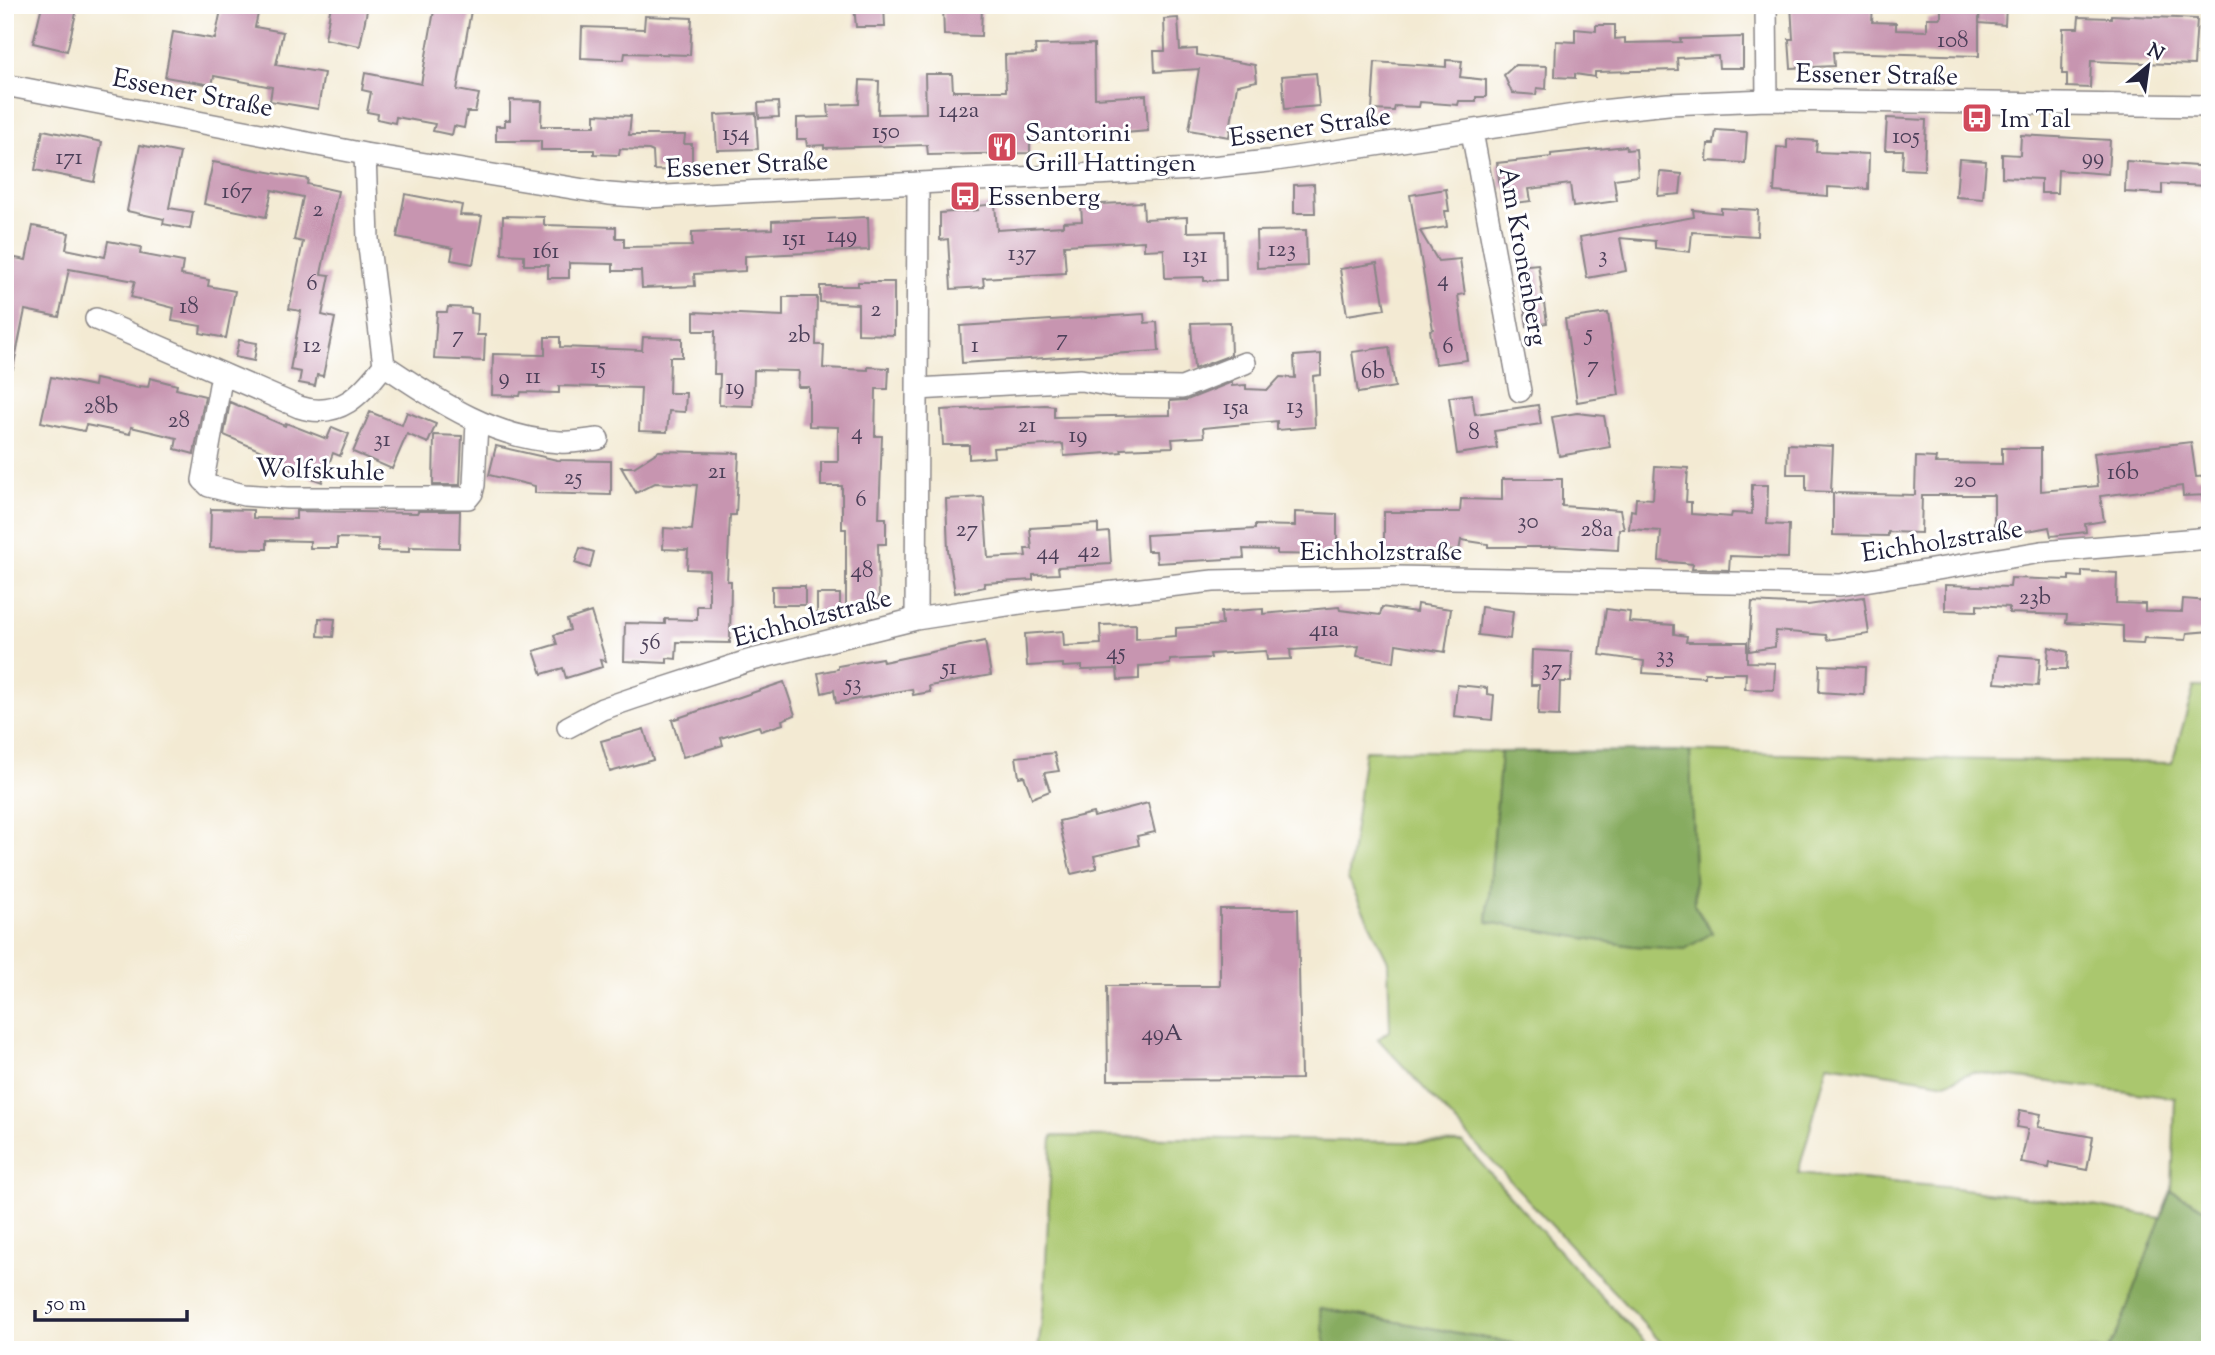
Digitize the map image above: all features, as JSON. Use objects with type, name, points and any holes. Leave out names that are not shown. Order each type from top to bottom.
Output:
[{"type":"street","points":[[1766,5],[1767,100]]},
{"type":"street","name":"Essener Straße","points":[[5,85],[365,154],[609,194],[647,197],[1192,169],[1269,161],[1601,111],[1668,104],[1767,100],[2210,106]]},
{"type":"street","name":"Am Kronenberg","points":[[1472,132],[1520,391]]},
{"type":"street","points":[[96,319],[299,407],[318,411],[333,410],[345,405],[370,383],[384,365],[368,239],[365,154]]},
{"type":"street","points":[[916,619],[918,183]]},
{"type":"street","points":[[917,389],[1081,380],[1118,387],[1182,388],[1245,363]]},
{"type":"street","points":[[384,365],[422,391],[477,422],[542,440],[564,442],[598,439]]},
{"type":"street","name":"Wolfskuhle","points":[[222,374],[203,480],[209,486],[244,495],[468,498],[474,485],[477,422]]},
{"type":"street","name":"Eichholzstraße","points":[[568,727],[602,709],[748,662],[916,619],[1034,601],[1213,582],[1395,578],[1840,585],[2041,552],[2210,538]]},
{"type":"green space","points":[[2194,687],[2210,687],[2210,1211],[2172,1191],[2175,1098],[1972,1072],[1946,1083],[1828,1064],[1798,1173],[2076,1203],[2161,1218],[2118,1332],[2107,1350],[1668,1350],[1378,1039],[1390,1030],[1388,961],[1348,879],[1365,750],[1501,752],[1487,922],[1633,946],[1685,948],[1712,932],[1695,906],[1690,751],[2172,763]]},
{"type":"green space","points":[[1690,751],[1695,907],[1712,933],[1685,949],[1633,946],[1487,922],[1501,752]]},
{"type":"green space","points":[[1052,1136],[1463,1143],[1579,1273],[1653,1350],[1552,1350],[1320,1308],[1326,1346],[1349,1350],[1038,1350],[1044,1302]]},
{"type":"green space","points":[[2171,1191],[2210,1211],[2210,1350],[2108,1350],[2118,1331]]},
{"type":"green space","points":[[1320,1308],[1552,1350],[1349,1350],[1326,1346]]},
{"type":"building","points":[[42,5],[78,5],[67,51],[33,43]]},
{"type":"building","points":[[222,5],[260,5],[255,27],[283,32],[276,65],[324,73],[318,109],[270,101],[272,87],[214,76],[212,85],[165,77],[173,32],[215,39]]},
{"type":"building","points":[[331,5],[368,5],[360,46],[325,39]]},
{"type":"building","points":[[435,5],[472,5],[457,90],[479,94],[475,112],[467,112],[464,128],[454,126],[452,135],[433,131],[435,124],[396,117],[395,123],[377,119],[378,114],[367,112],[371,92],[362,90],[365,73],[421,84]]},
{"type":"building","points":[[854,5],[884,5],[885,27],[856,27]]},
{"type":"building","points":[[943,5],[982,5],[981,36],[944,35]]},
{"type":"building","points":[[1791,5],[1873,5],[1872,22],[1896,23],[1896,30],[1927,31],[1927,18],[1941,18],[1941,9],[1979,10],[1979,56],[1833,52],[1834,66],[1791,68]]},
{"type":"building","points":[[1980,5],[2006,5],[2005,25],[1979,23]]},
{"type":"building","points":[[2111,15],[2197,19],[2194,65],[2091,61],[2090,88],[2067,87],[2067,74],[2062,74],[2063,28],[2078,28],[2079,17],[2111,18]]},
{"type":"building","points":[[645,16],[692,18],[690,55],[625,53],[624,60],[581,58],[582,27],[644,29]]},
{"type":"building","points":[[1178,18],[1180,50],[1197,49],[1197,55],[1255,65],[1257,81],[1237,85],[1229,137],[1189,130],[1199,69],[1155,72],[1154,51],[1165,51],[1164,19]]},
{"type":"building","points":[[1596,25],[1615,25],[1615,39],[1625,38],[1625,43],[1743,37],[1743,68],[1719,68],[1718,56],[1677,58],[1678,70],[1595,72],[1595,77],[1575,74],[1575,78],[1555,77],[1556,41],[1575,42],[1575,29],[1596,31]]},
{"type":"building","points":[[1094,44],[1095,98],[1146,95],[1148,131],[1030,141],[1030,153],[928,155],[927,145],[824,148],[824,145],[807,146],[806,139],[797,139],[797,118],[829,117],[828,105],[859,104],[860,80],[879,81],[878,114],[926,113],[925,74],[952,74],[953,91],[1006,91],[1005,55],[1036,54],[1035,45]]},
{"type":"building","points":[[1446,60],[1462,61],[1460,77],[1486,80],[1486,97],[1476,97],[1476,101],[1459,101],[1458,105],[1420,102],[1419,107],[1395,106],[1394,111],[1372,110],[1375,62],[1446,67]]},
{"type":"building","points":[[1515,65],[1547,66],[1546,89],[1537,88],[1536,95],[1512,93],[1504,75]]},
{"type":"building","points":[[1316,73],[1319,106],[1285,109],[1282,76]]},
{"type":"building","points":[[510,100],[542,101],[541,126],[595,126],[595,114],[631,116],[629,135],[685,135],[684,144],[692,144],[692,171],[654,170],[653,152],[649,150],[620,149],[619,155],[594,154],[594,150],[541,150],[541,141],[496,141],[496,126],[505,126],[505,120],[510,120]]},
{"type":"building","points":[[778,102],[779,117],[759,118],[758,103]]},
{"type":"building","points":[[756,113],[758,149],[717,150],[715,115]]},
{"type":"building","points":[[1887,118],[1926,120],[1924,170],[1902,169],[1903,150],[1885,150]]},
{"type":"building","points":[[43,130],[102,142],[94,182],[35,170]]},
{"type":"building","points":[[1716,130],[1747,132],[1745,163],[1707,161],[1708,144],[1714,144]]},
{"type":"building","points":[[2021,135],[2110,140],[2108,174],[2058,170],[2057,193],[2041,193],[2041,179],[2002,177],[2002,154],[2020,155]]},
{"type":"building","points":[[1787,139],[1817,141],[1816,152],[1869,154],[1868,189],[1828,187],[1828,196],[1774,192],[1777,147],[1787,148]]},
{"type":"building","points":[[140,145],[180,153],[169,208],[193,212],[190,229],[163,224],[164,219],[127,211]]},
{"type":"building","points":[[1626,146],[1627,150],[1636,149],[1638,176],[1614,179],[1617,201],[1573,207],[1570,184],[1529,189],[1531,201],[1508,204],[1506,187],[1500,188],[1497,163]]},
{"type":"building","points":[[1959,159],[1986,161],[1983,199],[1956,197]]},
{"type":"building","points":[[2126,161],[2210,167],[2210,186],[2162,184],[2162,194],[2125,192]]},
{"type":"building","points":[[213,162],[308,179],[307,184],[338,191],[321,274],[330,275],[322,315],[335,318],[323,376],[317,375],[315,386],[299,383],[301,372],[290,370],[301,311],[289,309],[303,242],[294,240],[303,197],[272,190],[266,217],[204,204]]},
{"type":"building","points":[[1660,172],[1682,174],[1680,194],[1658,196]]},
{"type":"building","points":[[1314,184],[1315,213],[1294,213],[1294,185]]},
{"type":"building","points":[[1446,189],[1449,211],[1445,211],[1447,227],[1420,231],[1438,261],[1460,259],[1465,294],[1458,295],[1467,360],[1435,364],[1430,330],[1433,329],[1410,195]]},
{"type":"building","points":[[405,194],[462,205],[460,215],[482,216],[473,264],[451,260],[453,248],[397,237]]},
{"type":"building","points":[[1143,202],[1144,219],[1187,217],[1187,232],[1225,231],[1226,280],[1204,281],[1204,277],[1165,278],[1164,249],[1144,250],[1144,241],[1064,245],[1066,273],[983,278],[984,287],[951,289],[948,239],[940,240],[940,213],[978,210],[977,206],[995,204],[997,230],[1063,226],[1063,222],[1082,221],[1081,205]]},
{"type":"building","points":[[1721,208],[1758,210],[1757,236],[1692,232],[1690,252],[1655,248],[1655,241],[1620,238],[1626,271],[1587,278],[1580,237],[1694,217],[1693,210],[1721,213]]},
{"type":"building","points":[[503,216],[544,217],[544,225],[616,227],[616,238],[624,238],[624,247],[692,246],[692,232],[772,229],[772,221],[868,217],[869,250],[745,256],[745,271],[694,274],[695,286],[642,288],[641,271],[613,271],[613,264],[569,263],[569,278],[548,278],[548,265],[524,265],[524,255],[502,254]]},
{"type":"building","points":[[33,226],[69,233],[66,249],[105,257],[108,241],[141,247],[140,254],[183,262],[181,275],[209,280],[208,286],[235,291],[226,338],[200,333],[201,326],[172,321],[174,308],[131,297],[135,281],[69,269],[59,317],[25,310],[13,369],[5,369],[5,256],[26,260]]},
{"type":"building","points":[[1306,230],[1307,266],[1257,268],[1256,231]]},
{"type":"building","points":[[1377,263],[1385,309],[1347,315],[1340,269]]},
{"type":"building","points":[[1538,264],[1547,323],[1527,326],[1518,266]]},
{"type":"building","points":[[858,282],[894,282],[894,335],[858,334],[858,304],[820,302],[820,286],[858,286]]},
{"type":"building","points":[[783,297],[817,297],[816,345],[824,345],[823,368],[889,368],[888,389],[876,389],[875,436],[882,436],[879,518],[886,518],[886,544],[878,544],[879,605],[846,605],[846,529],[842,529],[842,486],[821,486],[821,462],[838,462],[838,427],[809,426],[809,387],[798,387],[799,371],[754,370],[753,406],[719,405],[720,374],[714,374],[715,331],[694,331],[694,312],[783,316]]},
{"type":"building","points":[[448,307],[471,308],[471,313],[478,314],[477,335],[485,335],[484,361],[434,359],[437,312],[447,312]]},
{"type":"building","points":[[1608,313],[1619,395],[1577,402],[1565,319]]},
{"type":"building","points":[[1144,314],[1145,323],[1157,322],[1159,351],[962,363],[960,326]]},
{"type":"building","points":[[1230,322],[1231,355],[1194,369],[1191,323]]},
{"type":"building","points":[[545,337],[560,337],[560,347],[642,350],[643,337],[682,338],[682,357],[670,357],[669,393],[686,393],[685,412],[669,411],[667,432],[639,431],[641,388],[559,386],[559,393],[521,392],[520,396],[492,395],[493,354],[545,355]]},
{"type":"building","points":[[239,340],[257,343],[254,361],[235,357]]},
{"type":"building","points":[[1389,347],[1395,387],[1358,393],[1352,352]]},
{"type":"building","points":[[1321,354],[1321,375],[1313,376],[1315,427],[1277,430],[1277,421],[1203,428],[1204,437],[1172,439],[1173,447],[1121,449],[1122,452],[1064,456],[1063,444],[993,448],[994,457],[969,459],[969,445],[943,445],[941,410],[1045,405],[1054,406],[1054,417],[1170,415],[1170,401],[1187,400],[1232,382],[1232,386],[1246,385],[1246,389],[1268,390],[1280,377],[1295,378],[1294,356]]},
{"type":"building","points":[[51,377],[94,386],[95,379],[139,388],[148,387],[150,378],[177,385],[176,389],[205,396],[194,454],[175,449],[177,438],[131,427],[130,434],[86,425],[84,431],[41,422]]},
{"type":"building","points":[[1472,394],[1475,414],[1538,405],[1541,424],[1494,431],[1497,448],[1457,454],[1449,397]]},
{"type":"building","points":[[230,402],[285,426],[286,423],[327,439],[332,427],[349,434],[340,456],[333,453],[322,482],[270,462],[273,456],[224,435]]},
{"type":"building","points":[[370,412],[402,425],[407,412],[436,424],[428,443],[407,434],[392,469],[353,452]]},
{"type":"building","points":[[1577,413],[1604,416],[1610,447],[1559,456],[1552,417]]},
{"type":"building","points":[[434,435],[462,436],[460,485],[433,485]]},
{"type":"building","points":[[2191,442],[2196,477],[2210,476],[2210,495],[2183,496],[2182,486],[2100,496],[2104,521],[2085,524],[2086,532],[2051,536],[2049,527],[2023,532],[1994,531],[1994,495],[1922,495],[1921,533],[1888,532],[1888,536],[1833,535],[1833,493],[1915,495],[1916,457],[1936,458],[1935,463],[2002,464],[2002,448],[2041,448],[2041,491],[2098,486],[2094,453]]},
{"type":"building","points":[[1788,444],[1833,446],[1831,492],[1806,491],[1806,474],[1787,474]]},
{"type":"building","points":[[496,446],[557,460],[611,461],[611,495],[535,493],[535,486],[489,475]]},
{"type":"building","points":[[659,451],[739,453],[736,515],[730,515],[727,581],[731,581],[730,643],[677,642],[676,659],[667,658],[667,663],[624,661],[625,623],[665,624],[665,619],[697,620],[697,606],[709,606],[709,570],[687,569],[688,550],[663,549],[664,528],[692,530],[697,485],[655,483],[636,493],[621,467],[634,467]]},
{"type":"building","points":[[1655,466],[1688,468],[1686,502],[1691,502],[1691,514],[1731,517],[1732,513],[1752,514],[1752,485],[1768,485],[1767,524],[1789,525],[1788,558],[1730,556],[1729,570],[1692,569],[1693,564],[1659,561],[1661,531],[1629,529],[1631,510],[1635,511],[1636,498],[1653,499]]},
{"type":"building","points":[[1502,479],[1562,479],[1562,506],[1620,510],[1624,529],[1619,529],[1618,550],[1550,546],[1488,547],[1488,544],[1461,540],[1459,551],[1439,550],[1439,554],[1384,554],[1384,512],[1460,512],[1461,499],[1502,500]]},
{"type":"building","points":[[984,497],[988,558],[1026,556],[1025,549],[1032,549],[1030,528],[1098,524],[1098,533],[1109,532],[1111,564],[1058,567],[1059,574],[1033,575],[1033,580],[984,583],[985,587],[955,593],[948,550],[946,499]]},
{"type":"building","points":[[211,509],[253,510],[253,518],[296,519],[296,511],[460,511],[459,548],[409,547],[409,552],[378,551],[378,539],[337,538],[337,548],[310,548],[310,541],[267,540],[267,549],[210,548]]},
{"type":"building","points":[[1295,512],[1337,514],[1337,551],[1326,551],[1326,555],[1277,554],[1277,550],[1243,549],[1244,558],[1157,563],[1156,551],[1147,551],[1146,535],[1255,529],[1255,525],[1295,526]]},
{"type":"building","points":[[580,548],[594,552],[590,568],[575,563]]},
{"type":"building","points":[[2082,571],[2117,573],[2116,603],[2145,604],[2145,611],[2182,612],[2183,599],[2210,601],[2210,631],[2187,633],[2186,640],[2144,638],[2143,644],[2123,643],[2123,626],[2066,623],[2067,615],[2009,613],[2009,607],[1977,605],[1977,611],[1945,610],[1945,585],[2010,587],[2011,578],[2069,580],[2069,576],[2082,577]]},
{"type":"building","points":[[772,586],[805,586],[805,605],[772,605]]},
{"type":"building","points":[[817,594],[840,594],[840,615],[817,615]]},
{"type":"building","points":[[1864,597],[1869,634],[1827,640],[1826,635],[1776,631],[1775,647],[1749,651],[1752,602],[1808,605]]},
{"type":"building","points":[[1417,604],[1451,609],[1445,652],[1396,644],[1394,662],[1357,656],[1359,646],[1290,650],[1291,659],[1267,660],[1266,651],[1210,654],[1211,658],[1170,660],[1170,664],[1139,666],[1139,679],[1118,680],[1117,669],[1082,670],[1082,666],[1063,667],[1063,664],[1027,666],[1025,634],[1063,631],[1064,646],[1101,644],[1100,625],[1136,624],[1136,639],[1176,636],[1176,628],[1222,625],[1221,612],[1263,609],[1263,614],[1339,607],[1340,610],[1380,615],[1382,607],[1416,612]]},
{"type":"building","points":[[1481,607],[1513,611],[1510,639],[1478,635]]},
{"type":"building","points":[[1606,609],[1630,612],[1629,622],[1674,625],[1674,634],[1687,636],[1686,642],[1747,642],[1747,662],[1775,663],[1774,690],[1745,689],[1746,673],[1705,673],[1705,677],[1643,673],[1644,661],[1600,655]]},
{"type":"building","points":[[591,612],[606,661],[600,660],[602,667],[566,678],[563,668],[542,674],[534,651],[557,644],[554,635],[570,630],[567,620]]},
{"type":"building","points":[[319,618],[335,619],[333,637],[318,636]]},
{"type":"building","points":[[985,641],[991,675],[929,686],[930,692],[913,695],[912,689],[836,703],[834,690],[822,693],[818,673],[838,669],[838,666],[882,658],[883,662]]},
{"type":"building","points":[[2049,647],[2068,652],[2067,669],[2047,669]]},
{"type":"building","points":[[1532,650],[1572,652],[1571,682],[1560,682],[1559,716],[1538,715],[1539,685],[1531,685]]},
{"type":"building","points":[[1998,655],[2040,658],[2038,686],[1995,683]]},
{"type":"building","points":[[1820,665],[1865,667],[1864,695],[1819,692]]},
{"type":"building","points":[[784,682],[795,715],[782,720],[783,724],[761,731],[759,726],[721,738],[723,745],[683,757],[672,720]]},
{"type":"building","points":[[1457,685],[1487,688],[1487,694],[1494,695],[1492,720],[1454,716]]},
{"type":"building","points":[[644,729],[653,760],[610,772],[601,741]]},
{"type":"building","points":[[1054,753],[1059,771],[1044,773],[1050,791],[1032,798],[1024,776],[1019,777],[1016,757]]},
{"type":"building","points":[[1148,803],[1155,832],[1137,836],[1139,845],[1094,856],[1097,868],[1071,874],[1059,821],[1093,813],[1094,817]]},
{"type":"building","points":[[1220,909],[1298,909],[1301,1079],[1108,1080],[1107,986],[1220,986]]},
{"type":"building","points":[[2020,1110],[2041,1114],[2038,1127],[2093,1137],[2087,1170],[2050,1163],[2049,1168],[2021,1163],[2028,1129],[2017,1127]]},
{"type":"place","name":"Im Tal","points":[[1977,118]]},
{"type":"place","name":"Santorini Grill Hattingen","points":[[1002,147]]},
{"type":"place","name":"Essenberg","points":[[965,196]]}]
